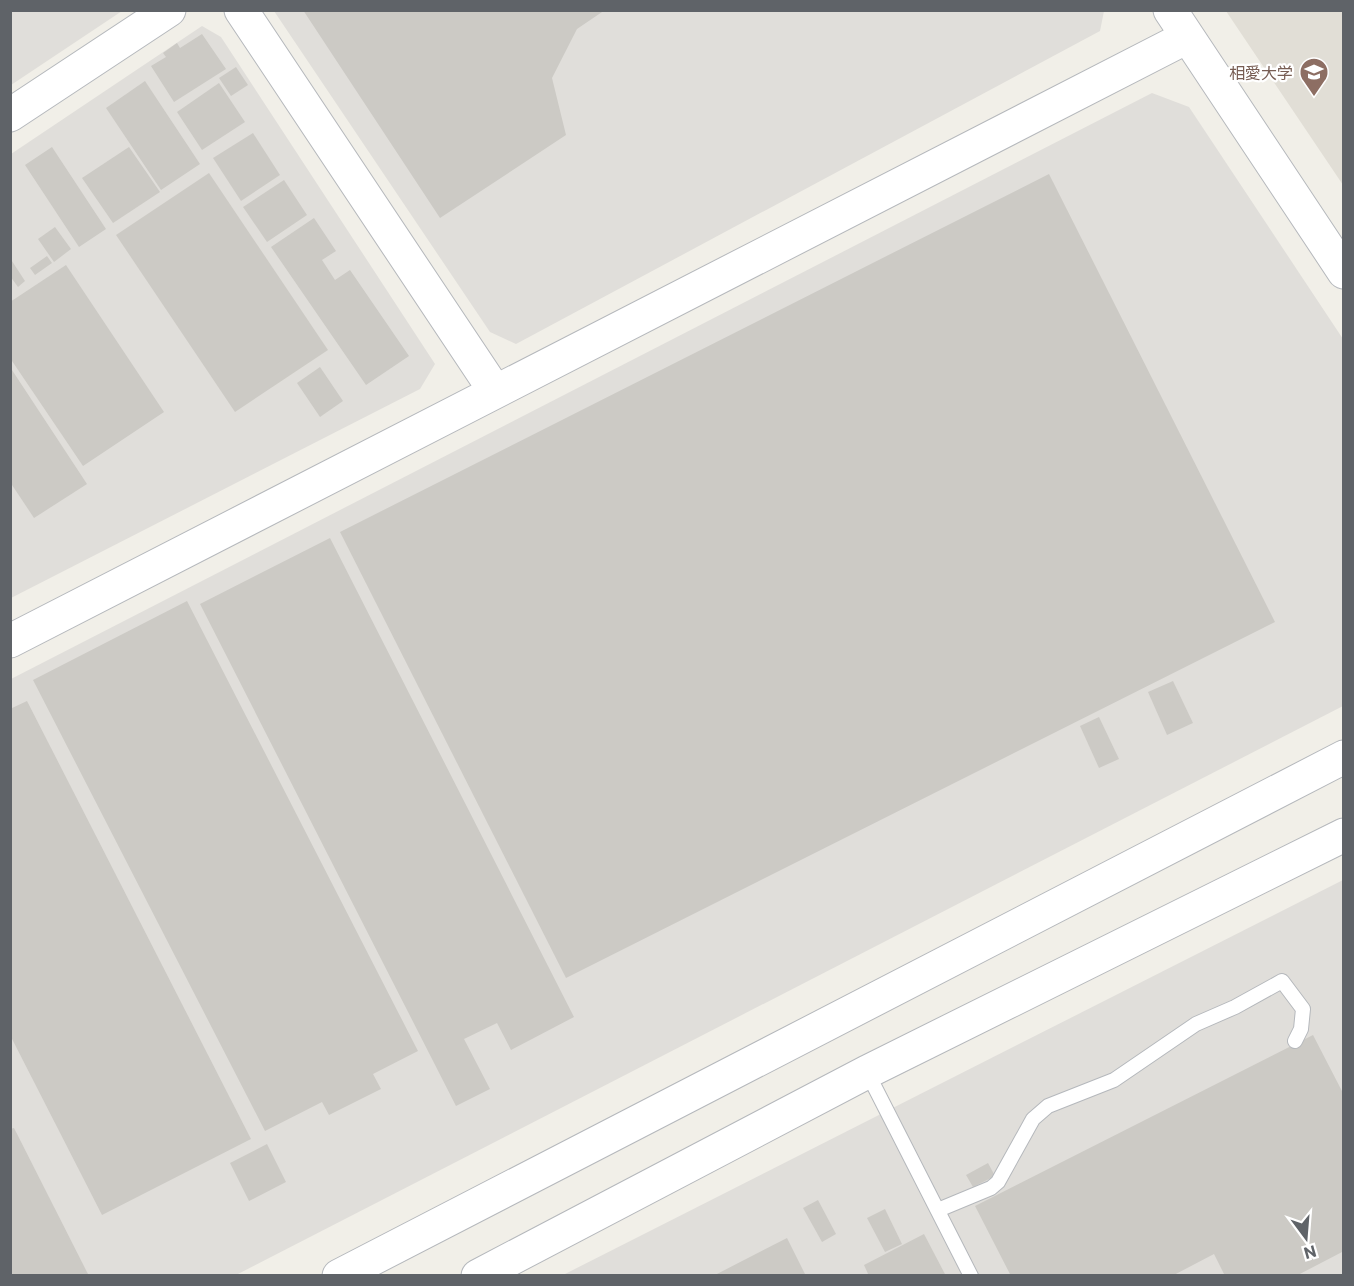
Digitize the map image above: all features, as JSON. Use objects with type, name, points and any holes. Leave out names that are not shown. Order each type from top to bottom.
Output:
[{"type":"street","points":[[10,115],[169,10]]},
{"type":"street","points":[[241,10],[495,391]]},
{"type":"street","points":[[10,641],[495,391],[1179,24],[1344,272]]},
{"type":"street","points":[[339,1275],[1344,757]]},
{"type":"street","points":[[478,1275],[867,1071],[1344,835]]},
{"type":"lane","points":[[938,1210],[991,1188],[998,1182],[1034,1119],[1048,1106],[1114,1080],[1196,1024],[1282,981],[1303,1009],[1301,1029],[1295,1041]]},
{"type":"lane","points":[[867,1071],[971,1275]]},
{"type":"shaded area","points":[[11,10],[122,10],[122,11],[11,85]]},
{"type":"shaded area","points":[[274,11],[1104,11],[1100,31],[516,344],[490,332]]},
{"type":"shaded area","name":"相愛大学","points":[[1226,11],[1343,11],[1343,185]]},
{"type":"shaded area","points":[[202,26],[221,37],[435,364],[420,389],[11,598],[11,154]]},
{"type":"shaded area","points":[[1152,93],[1189,107],[1343,339],[1343,706],[236,1275],[11,1276],[11,679]]},
{"type":"shaded area","points":[[1343,880],[1343,1275],[563,1275]]},
{"type":"building","points":[[303,10],[605,10],[577,29],[552,78],[566,135],[440,218]]},
{"type":"building","points":[[202,34],[226,69],[174,102],[151,66],[166,57],[163,53],[177,43],[180,48]]},
{"type":"building","points":[[236,67],[248,85],[231,96],[219,78]]},
{"type":"building","points":[[145,81],[200,164],[161,190],[106,108]]},
{"type":"building","points":[[219,83],[245,122],[202,150],[177,112]]},
{"type":"building","points":[[253,133],[280,175],[241,201],[213,158]]},
{"type":"building","points":[[52,147],[106,229],[79,247],[25,165]]},
{"type":"building","points":[[129,147],[160,192],[113,223],[82,178]]},
{"type":"building","points":[[209,173],[328,350],[235,412],[116,235]]},
{"type":"building","points":[[1049,174],[1275,622],[566,978],[340,532]]},
{"type":"building","points":[[284,180],[307,215],[267,242],[243,207]]},
{"type":"building","points":[[314,218],[336,251],[322,260],[335,280],[350,270],[409,356],[366,385],[271,247]]},
{"type":"building","points":[[55,227],[71,249],[54,262],[38,239]]},
{"type":"building","points":[[47,256],[52,263],[35,275],[30,268]]},
{"type":"building","points":[[10,258],[25,281],[18,287],[10,276]]},
{"type":"building","points":[[66,265],[164,412],[83,466],[10,358],[10,302]]},
{"type":"building","points":[[10,367],[87,484],[34,518],[10,482]]},
{"type":"building","points":[[320,367],[343,401],[320,417],[297,383]]},
{"type":"building","points":[[330,538],[574,1017],[511,1050],[497,1023],[464,1039],[490,1089],[456,1106],[200,604]]},
{"type":"building","points":[[187,601],[418,1051],[373,1074],[381,1089],[329,1115],[322,1102],[265,1131],[33,680]]},
{"type":"building","points":[[1173,681],[1193,723],[1167,735],[1148,692]]},
{"type":"building","points":[[27,701],[251,1139],[102,1215],[10,1035],[10,709]]},
{"type":"building","points":[[1099,717],[1119,759],[1099,768],[1080,726]]},
{"type":"building","points":[[1313,1035],[1344,1095],[1344,1251],[1296,1276],[1225,1276],[1214,1254],[1172,1276],[1011,1276],[975,1206]]},
{"type":"building","points":[[14,1128],[89,1276],[10,1276],[10,1129]]},
{"type":"building","points":[[267,1144],[286,1182],[249,1201],[230,1163]]},
{"type":"building","points":[[988,1163],[995,1176],[973,1187],[966,1175]]},
{"type":"building","points":[[818,1200],[836,1234],[822,1242],[803,1208]]},
{"type":"building","points":[[885,1209],[902,1244],[885,1252],[867,1218]]},
{"type":"building","points":[[924,1234],[946,1276],[869,1276],[864,1265]]},
{"type":"building","points":[[787,1238],[806,1276],[713,1276]]},
{"type":"place","name":"相愛大学","points":[[1314,98]]}]
